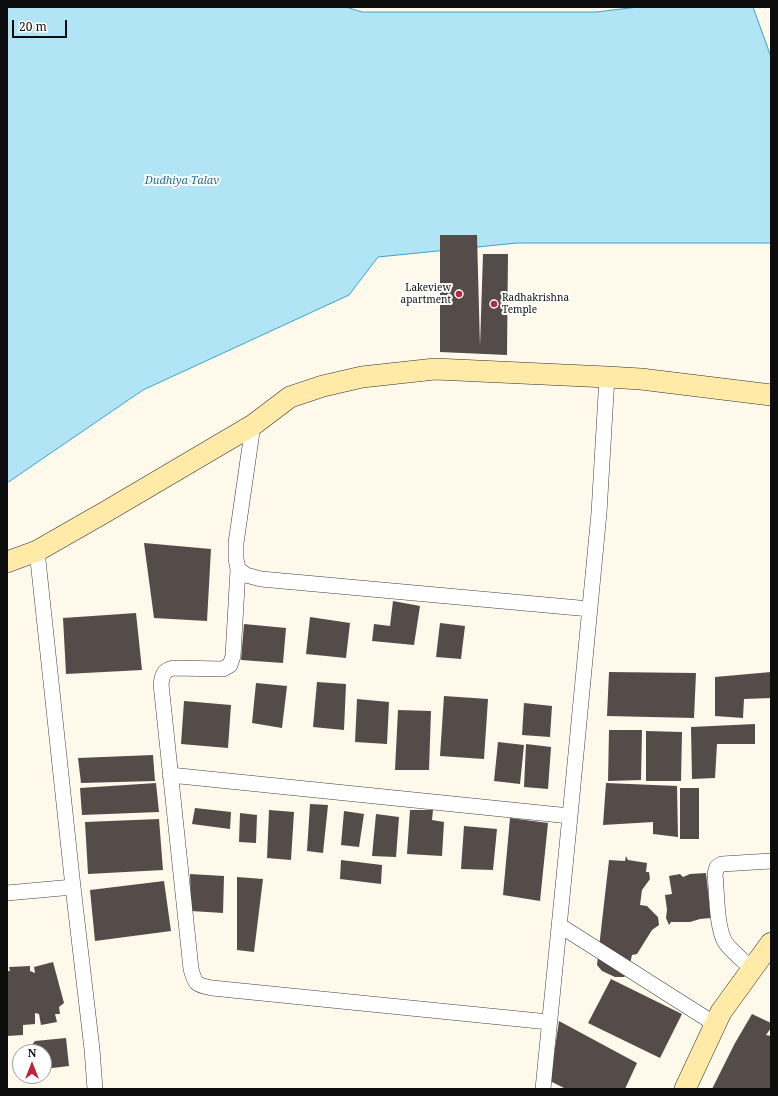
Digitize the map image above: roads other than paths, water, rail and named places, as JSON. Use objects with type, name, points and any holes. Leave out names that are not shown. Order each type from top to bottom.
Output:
[{"type":"main road","points":[[7,562],[37,551],[107,511],[253,425],[290,397],[323,386],[362,377],[435,369],[641,379],[771,395]]},
{"type":"main road","points":[[685,1089],[721,1012],[771,943]]},
{"type":"street","points":[[543,1089],[599,513],[607,377]]},
{"type":"street","points":[[253,425],[236,543],[236,559],[238,569],[233,656],[230,665],[223,668],[167,669],[163,674],[161,684],[191,969],[194,980],[200,986],[550,1022]]},
{"type":"street","points":[[37,551],[92,1049],[95,1089]]},
{"type":"street","points":[[238,569],[246,575],[261,579],[590,609]]},
{"type":"street","points":[[170,775],[570,816]]},
{"type":"street","points":[[752,969],[726,942],[721,932],[715,874],[717,867],[722,864],[771,861]]},
{"type":"street","points":[[7,893],[73,887]]},
{"type":"street","points":[[559,925],[715,1024]]},
{"type":"water","name":"Dudhiya Talav","points":[[7,7],[346,7],[362,12],[596,12],[638,7],[753,7],[771,57],[771,243],[517,243],[378,257],[349,295],[143,390],[7,483]]},
{"type":"place","name":"Lakeview apartment","points":[[459,294]]},
{"type":"place","name":"Radhakrishna Temple","points":[[494,304]]}]
